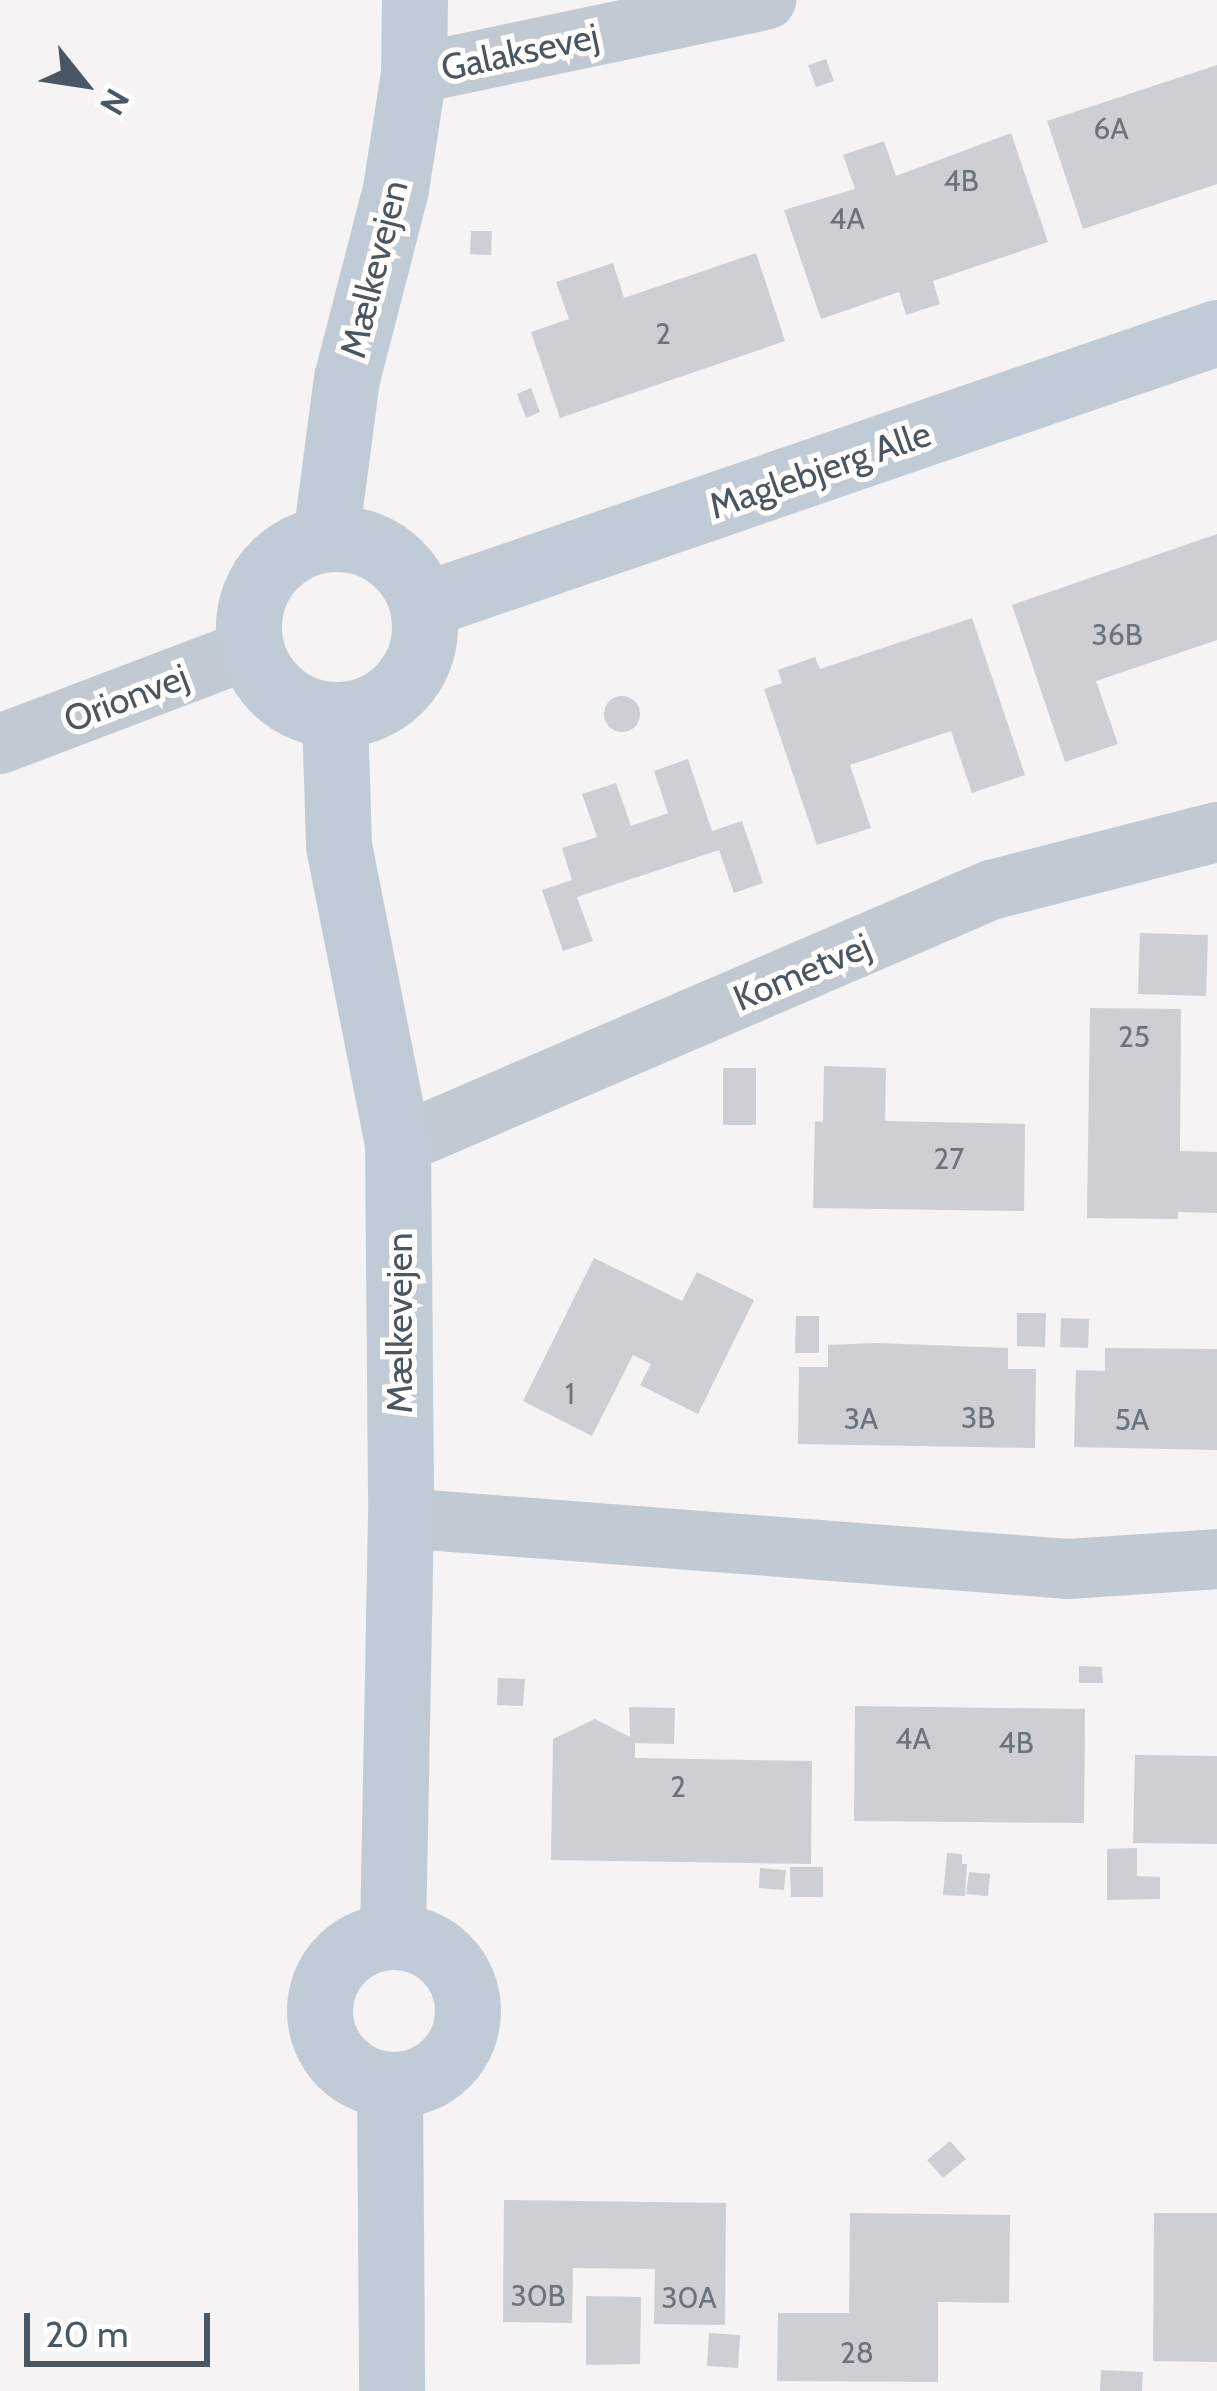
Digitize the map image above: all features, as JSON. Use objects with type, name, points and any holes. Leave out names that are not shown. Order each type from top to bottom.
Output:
[{"type":"street","name":"Mælkevejen","points":[[326,538],[347,379],[396,189],[414,74],[415,0]]},
{"type":"street","name":"Galaksevej","points":[[414,74],[766,0]]},
{"type":"street","name":"Maglebjerg Alle","points":[[423,606],[1217,334]]},
{"type":"street","points":[[326,538],[352,539],[387,554],[414,582],[423,606],[420,659],[406,682],[363,712],[335,716],[307,711],[282,698],[262,676],[250,650],[248,620],[256,590],[272,565],[297,547],[326,538]]},
{"type":"street","name":"Orionvej","points":[[0,744],[250,650]]},
{"type":"street","name":"Mælkevejen","points":[[335,716],[339,846],[398,1145],[401,1517],[393,1936]]},
{"type":"street","name":"Kometvej","points":[[398,1145],[991,890],[1217,832]]},
{"type":"street","points":[[401,1517],[1068,1569],[1217,1559]]},
{"type":"street","points":[[393,1936],[437,1950],[465,1988],[469,2012],[454,2056],[436,2073],[390,2085],[349,2070],[323,2034],[320,2012],[333,1968],[370,1940],[393,1936]]},
{"type":"street","points":[[390,2085],[392,2391]]},
{"type":"building","points":[[826,59],[834,81],[816,87],[808,65]]},
{"type":"building","points":[[1217,65],[1217,184],[1083,229],[1047,121]]},
{"type":"building","points":[[1011,133],[1048,242],[933,281],[940,304],[906,315],[899,292],[821,319],[784,210],[855,189],[843,155],[884,141],[896,176]]},
{"type":"building","points":[[471,231],[492,231],[491,255],[470,254]]},
{"type":"building","points":[[756,253],[785,341],[560,418],[531,332],[569,319],[556,282],[613,263],[624,298]]},
{"type":"building","points":[[531,388],[540,412],[526,418],[517,394]]},
{"type":"building","points":[[1217,534],[1217,640],[1096,681],[1118,744],[1065,762],[1012,605]]},
{"type":"building","points":[[972,618],[1025,775],[972,793],[951,731],[850,765],[871,828],[817,845],[764,689],[782,683],[778,670],[815,657],[820,669]]},
{"type":"building","points":[[622,696],[635,701],[640,714],[635,727],[622,732],[609,727],[604,714],[609,701]]},
{"type":"building","points":[[688,759],[712,831],[742,821],[763,883],[734,893],[719,850],[577,897],[593,941],[563,951],[542,890],[572,880],[562,848],[597,837],[582,794],[616,783],[631,826],[668,813],[654,771]]},
{"type":"building","points":[[1140,933],[1208,935],[1206,996],[1138,994]]},
{"type":"building","points":[[1090,1008],[1181,1009],[1180,1151],[1217,1152],[1217,1213],[1178,1212],[1178,1219],[1087,1218]]},
{"type":"building","points":[[824,1066],[886,1068],[885,1121],[1025,1124],[1024,1211],[813,1208],[815,1121],[823,1122]]},
{"type":"building","points":[[723,1068],[756,1068],[756,1125],[723,1125]]},
{"type":"building","points":[[594,1258],[682,1301],[697,1272],[754,1300],[698,1414],[640,1385],[651,1364],[633,1355],[592,1436],[523,1401]]},
{"type":"building","points":[[1017,1313],[1046,1313],[1045,1347],[1017,1346]]},
{"type":"building","points":[[796,1316],[819,1316],[819,1353],[795,1353]]},
{"type":"building","points":[[1061,1318],[1089,1319],[1088,1348],[1060,1347]]},
{"type":"building","points":[[828,1345],[1008,1348],[1008,1369],[1036,1369],[1035,1448],[798,1444],[799,1367],[828,1367]]},
{"type":"building","points":[[1105,1348],[1217,1349],[1217,1450],[1074,1447],[1076,1370],[1105,1371]]},
{"type":"building","points":[[1079,1666],[1102,1667],[1103,1683],[1079,1683]]},
{"type":"building","points":[[498,1678],[525,1679],[523,1706],[497,1705]]},
{"type":"building","points":[[855,1706],[1085,1709],[1084,1823],[854,1821]]},
{"type":"building","points":[[629,1707],[675,1708],[674,1744],[635,1743],[635,1758],[812,1761],[811,1864],[551,1860],[553,1739],[595,1719],[630,1737]]},
{"type":"building","points":[[1135,1755],[1217,1756],[1217,1844],[1133,1843]]},
{"type":"building","points":[[1137,1848],[1137,1876],[1160,1877],[1160,1899],[1107,1900],[1107,1849]]},
{"type":"building","points":[[947,1853],[962,1854],[962,1864],[967,1864],[965,1896],[943,1895]]},
{"type":"building","points":[[790,1867],[823,1867],[823,1897],[791,1897]]},
{"type":"building","points":[[760,1868],[786,1870],[784,1890],[759,1888]]},
{"type":"building","points":[[969,1872],[990,1874],[988,1896],[966,1894]]},
{"type":"building","points":[[950,2141],[966,2159],[943,2178],[927,2160]]},
{"type":"building","points":[[504,2200],[726,2203],[725,2325],[654,2324],[655,2269],[573,2268],[572,2323],[503,2322]]},
{"type":"building","points":[[850,2213],[1010,2215],[1009,2303],[938,2302],[938,2382],[777,2381],[778,2313],[849,2313]]},
{"type":"building","points":[[1154,2213],[1217,2213],[1217,2362],[1153,2361]]},
{"type":"building","points":[[586,2296],[641,2297],[640,2364],[586,2365]]},
{"type":"building","points":[[709,2333],[740,2335],[738,2368],[707,2366]]},
{"type":"building","points":[[1101,2370],[1143,2372],[1142,2391],[1100,2391]]}]
